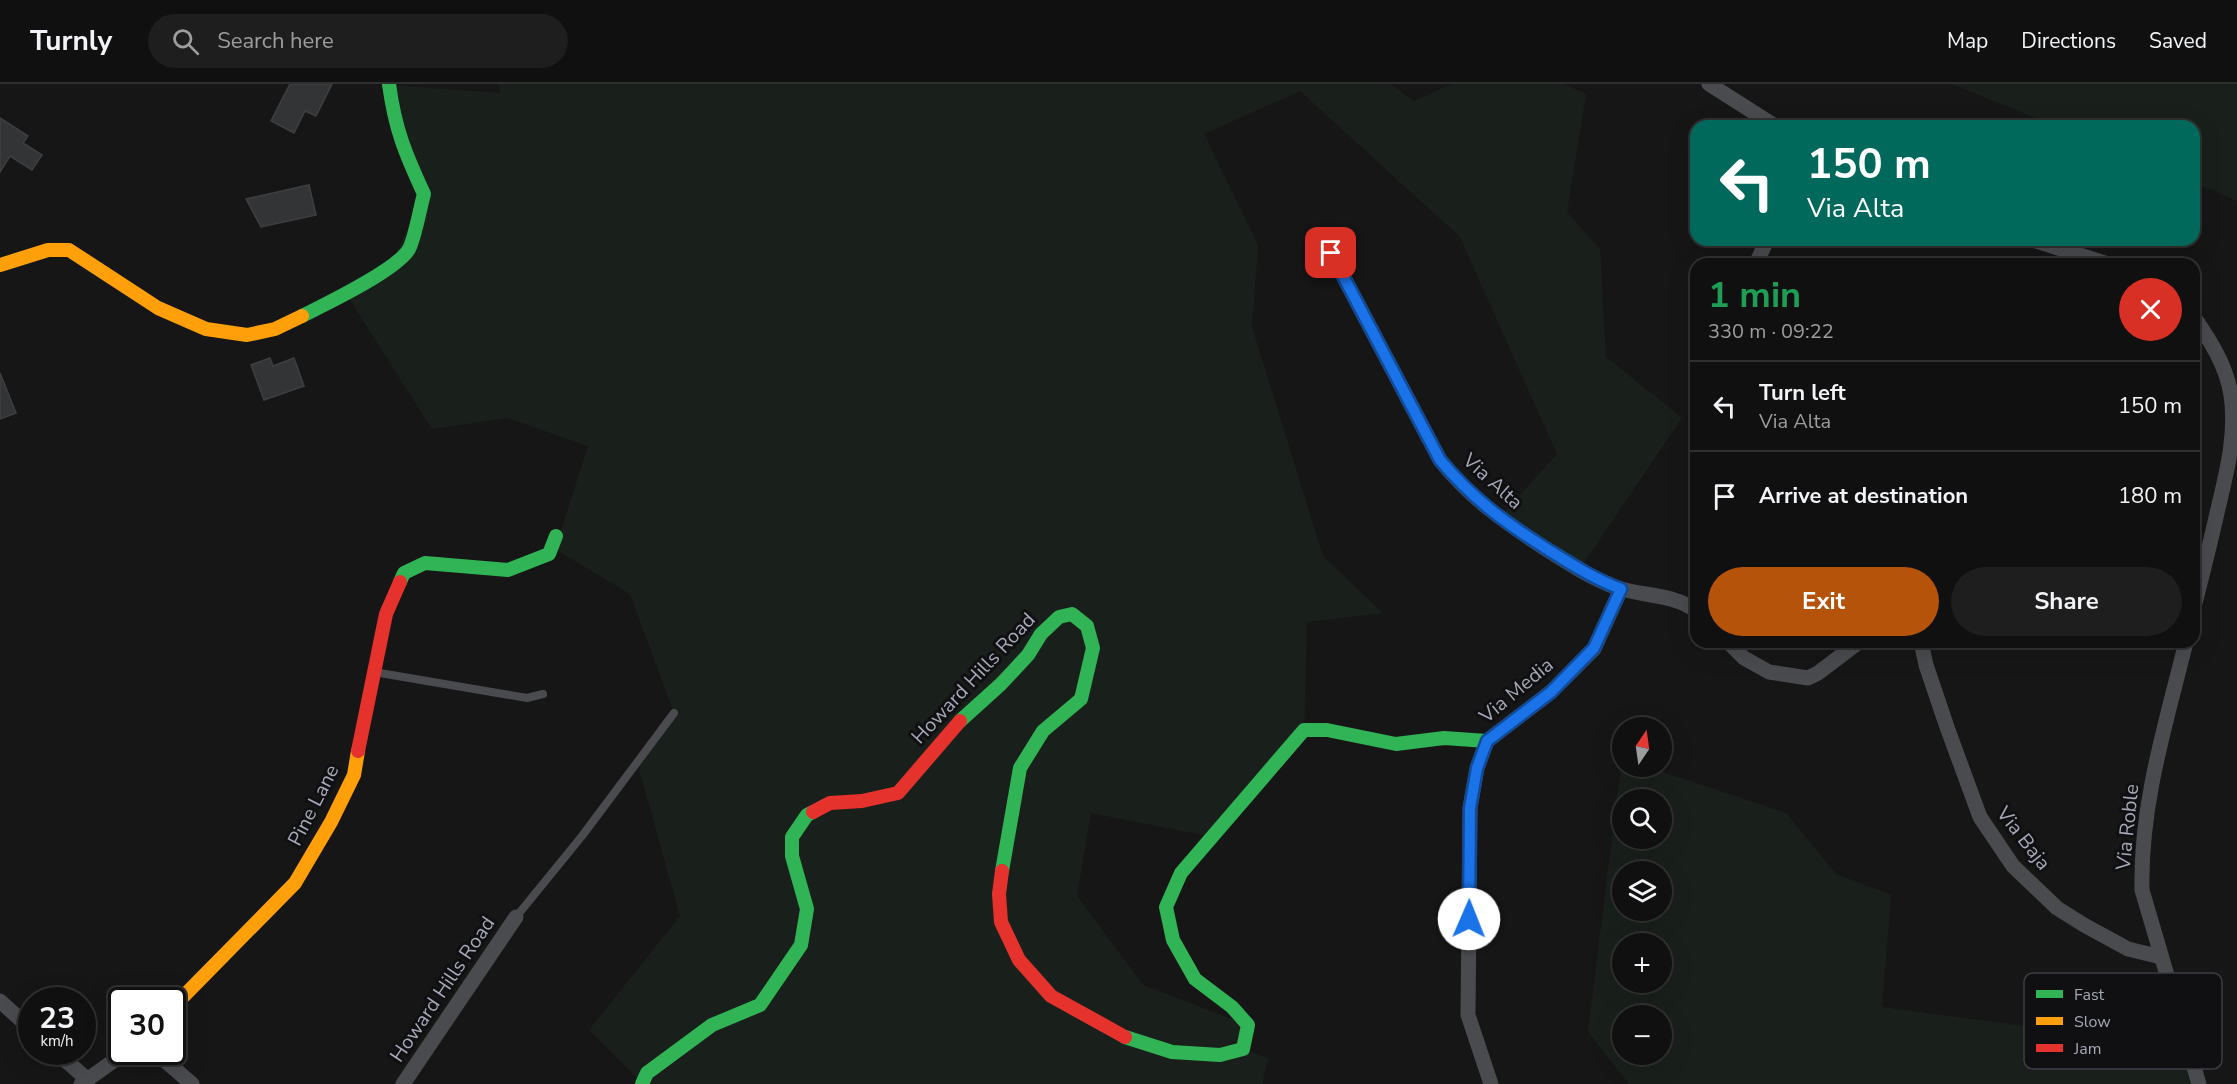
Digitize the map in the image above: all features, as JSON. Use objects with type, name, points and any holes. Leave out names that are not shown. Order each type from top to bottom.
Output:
[{"type":"street","points":[[0,265],[48,250],[69,250],[158,308],[206,330],[247,335],[275,328],[346,294],[390,266],[409,249],[424,194],[403,150],[393,116],[389,84]]},
{"type":"street","points":[[1709,84],[1765,120]]},
{"type":"street","points":[[2052,246],[2089,258]]},
{"type":"street","name":"Via Alta","points":[[1331,253],[1440,460],[1458,481],[1499,518],[1579,570],[1621,589],[1676,601],[1690,608]]},
{"type":"street","points":[[2200,326],[2217,352],[2225,374],[2231,396],[2234,422],[2233,443],[2226,477],[2200,583]]},
{"type":"street","name":"Pine Lane","points":[[186,994],[296,883],[331,822],[354,775],[386,614],[405,573],[425,563],[508,570],[549,554],[556,536]]},
{"type":"street","name":"Via Media","points":[[1491,1084],[1468,1015],[1470,808],[1477,768],[1487,741],[1551,692],[1594,648],[1621,589]]},
{"type":"street","name":"Howard Hills Road","points":[[642,1084],[647,1073],[712,1025],[760,1005],[801,945],[807,909],[792,856],[792,837],[807,815],[830,803],[862,801],[898,793],[953,728],[1001,684],[1028,655],[1041,634],[1059,617],[1072,614],[1087,626],[1093,648],[1081,699],[1043,731],[1020,768],[1001,884],[1001,921],[1019,960],[1050,996],[1128,1038],[1172,1052],[1220,1054],[1243,1049],[1248,1025],[1232,1007],[1195,979],[1173,940],[1166,907],[1180,873],[1304,730],[1327,730],[1396,744],[1444,738],[1487,741]]},
{"type":"street","points":[[1734,648],[1744,658],[1769,672],[1808,678],[1851,648]]},
{"type":"street","name":"Via Baja","points":[[1922,648],[1948,730],[1980,817],[2013,866],[2057,908],[2084,926],[2128,949],[2161,957]]},
{"type":"street","name":"Via Roble","points":[[2166,973],[2142,890],[2141,863],[2145,818],[2185,648]]},
{"type":"street","name":"Howard Hills Road","points":[[403,1084],[516,918]]},
{"type":"street","points":[[0,1002],[18,1018]]},
{"type":"street","points":[[69,1065],[85,1082],[108,1065]]},
{"type":"street","points":[[170,1065],[192,1084]]},
{"type":"street","name":"Via Roble","points":[[2195,1069],[2199,1084]]},
{"type":"lane","points":[[373,672],[527,698],[543,694]]},
{"type":"lane","points":[[516,918],[582,836],[674,713]]},
{"type":"shaded area","points":[[499,84],[1390,84],[1414,101],[1451,84],[1564,84],[1586,94],[1567,212],[1600,249],[1606,357],[1682,418],[1579,570],[1499,518],[1557,454],[1460,237],[1300,91],[1204,134],[1258,245],[1252,327],[1323,556],[1383,613],[1307,622],[1304,730],[1213,837],[1091,813],[1077,896],[1143,985],[1248,1025],[1243,1049],[1269,1059],[1264,1072],[1263,1084],[643,1084],[589,1030],[680,916],[637,762],[674,713],[630,594],[555,549],[588,446],[507,418],[432,429],[346,294],[390,266],[424,195],[389,85],[500,93]]},
{"type":"shaded area","points":[[1952,84],[2237,84],[2237,201],[2200,185],[2200,120],[2040,120]]},
{"type":"shaded area","points":[[1672,775],[1786,813],[1836,874],[1891,895],[1882,1007],[2024,1026],[2024,1069],[2195,1069],[2199,1084],[1629,1084],[1614,1065],[1672,1065],[1672,1005],[1612,1005],[1612,1062],[1588,1032],[1612,838],[1612,849],[1672,849],[1672,789],[1618,789],[1620,777],[1672,777]]},
{"type":"building","points":[[290,84],[332,84],[316,116],[305,111],[294,133],[271,121]]},
{"type":"building","points":[[0,118],[28,136],[23,143],[42,155],[32,170],[10,156],[0,172]]},
{"type":"building","points":[[309,185],[316,215],[261,227],[246,199]]},
{"type":"building","points":[[270,358],[273,366],[294,358],[304,386],[264,400],[251,365]]},
{"type":"building","points":[[0,373],[16,413],[0,419]]},
{"type":"traffic: fast","points":[[302,316],[391,267],[411,244],[424,194],[402,140],[394,114],[389,84]]},
{"type":"traffic: fast","points":[[400,582],[404,573],[425,563],[508,570],[549,554],[556,536]]},
{"type":"traffic: fast","points":[[960,721],[1001,684],[1028,655],[1041,634],[1059,617],[1072,614],[1087,626],[1093,648],[1081,699],[1043,731],[1020,768],[1002,871]]},
{"type":"traffic: fast","points":[[1125,1037],[1172,1052],[1220,1055],[1243,1049],[1248,1025],[1232,1007],[1195,979],[1173,940],[1166,907],[1181,873],[1304,730],[1327,730],[1396,744],[1444,738],[1487,741]]},
{"type":"traffic: fast","points":[[642,1084],[647,1073],[712,1025],[760,1005],[801,945],[807,909],[792,856],[792,837],[807,815],[813,812]]},
{"type":"traffic: slow","points":[[0,265],[48,250],[69,250],[158,308],[206,329],[247,335],[275,329],[302,316]]},
{"type":"traffic: slow","points":[[186,994],[295,883],[331,822],[354,775],[358,751]]},
{"type":"traffic: jam","points":[[358,751],[386,614],[400,582]]},
{"type":"traffic: jam","points":[[813,812],[830,803],[862,801],[898,793],[960,721]]},
{"type":"traffic: jam","points":[[1002,871],[999,894],[1001,922],[1019,960],[1051,996],[1125,1037]]},
{"type":"route","points":[[1331,253],[1440,460],[1458,481],[1499,518],[1579,570],[1621,589],[1594,648],[1551,692],[1487,741],[1477,768],[1470,808],[1469,919]]}]
